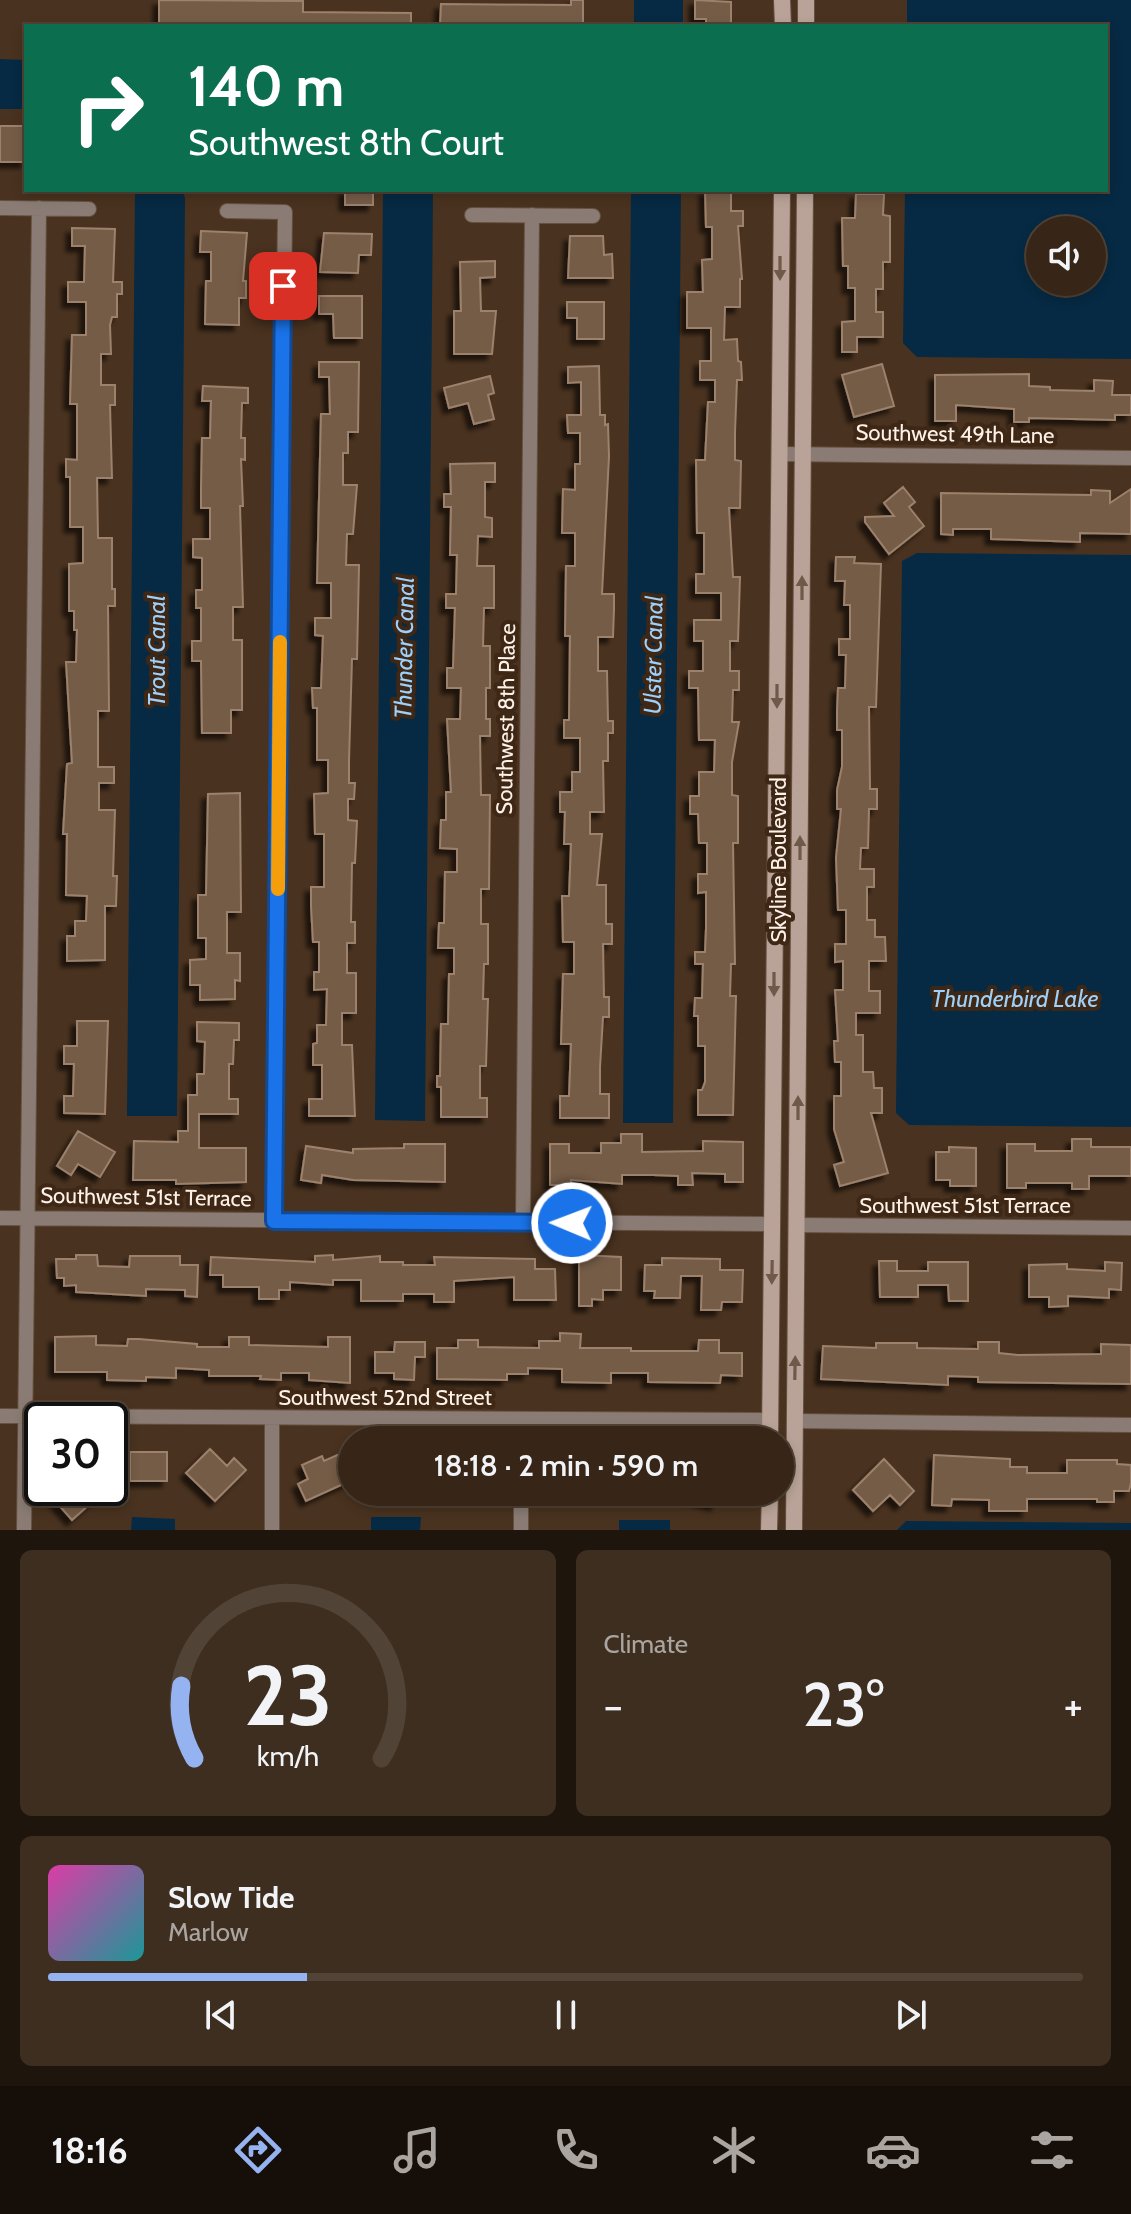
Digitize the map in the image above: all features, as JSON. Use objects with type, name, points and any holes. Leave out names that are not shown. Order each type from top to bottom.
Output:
[{"type":"street","points":[[782,0],[783,24]]},
{"type":"street","points":[[806,0],[806,24]]},
{"type":"street","name":"Skyline Boulevard","points":[[770,1426],[782,192]]},
{"type":"street","name":"Skyline Boulevard","points":[[794,1530],[805,192]]},
{"type":"street","points":[[0,208],[89,209]]},
{"type":"street","points":[[24,1402],[39,208]]},
{"type":"street","points":[[227,211],[285,212],[274,1221]]},
{"type":"street","points":[[472,215],[593,216]]},
{"type":"street","name":"Southwest 8th Place","points":[[523,1222],[532,215]]},
{"type":"street","name":"Southwest 49th Lane","points":[[779,454],[1131,458]]},
{"type":"street","name":"Southwest 51st Terrace","points":[[0,1218],[771,1224]]},
{"type":"street","points":[[771,1224],[798,1225]]},
{"type":"street","name":"Southwest 51st Terrace","points":[[798,1225],[1131,1228]]},
{"type":"street","name":"Southwest 52nd Street","points":[[0,1416],[24,1416]]},
{"type":"street","name":"Southwest 52nd Street","points":[[128,1417],[770,1420]]},
{"type":"street","points":[[272,1418],[272,1530]]},
{"type":"street","points":[[520,1420],[520,1426]]},
{"type":"street","points":[[770,1420],[1131,1425]]},
{"type":"street","points":[[24,1506],[24,1530]]},
{"type":"street","points":[[521,1506],[521,1530]]},
{"type":"street","points":[[769,1530],[770,1506]]},
{"type":"water","points":[[634,0],[683,0],[683,24],[634,24]]},
{"type":"water","points":[[907,0],[1131,0],[1131,359],[917,357],[903,343],[905,192],[1108,192],[1108,24],[907,24]]},
{"type":"water","points":[[0,59],[24,60],[24,109],[0,109]]},
{"type":"water","name":"Trout Canal","points":[[135,192],[183,192],[177,1116],[127,1116]]},
{"type":"water","name":"Thunder Canal","points":[[383,192],[433,192],[425,1121],[375,1120]]},
{"type":"water","name":"Ulster Canal","points":[[631,192],[681,192],[673,1123],[623,1123]]},
{"type":"water","name":"Thunderbird Lake","points":[[917,553],[1131,555],[1131,1127],[909,1125],[896,1113],[902,561]]},
{"type":"water","points":[[132,1517],[175,1519],[175,1530],[131,1530]]},
{"type":"water","points":[[371,1517],[421,1517],[420,1530],[371,1530]]},
{"type":"water","points":[[619,1520],[670,1520],[670,1530],[619,1530]]},
{"type":"water","points":[[906,1521],[1131,1523],[1131,1530],[897,1530]]},
{"type":"building","points":[[159,0],[303,1],[303,12],[411,13],[411,24],[159,24]]},
{"type":"building","points":[[571,0],[583,0],[583,24],[440,24],[441,4],[571,5]]},
{"type":"building","points":[[695,0],[731,2],[731,24],[706,24],[706,19],[695,19]]},
{"type":"building","points":[[0,126],[24,126],[24,162],[0,162]]},
{"type":"building","points":[[345,192],[373,192],[373,205],[345,205]]},
{"type":"building","points":[[705,192],[731,192],[731,211],[743,211],[743,226],[738,226],[742,279],[740,307],[725,307],[724,340],[737,339],[742,380],[737,380],[735,432],[735,460],[741,461],[740,508],[729,508],[733,577],[740,577],[738,641],[730,641],[730,671],[739,671],[739,690],[733,690],[732,722],[739,722],[732,762],[732,795],[738,796],[738,843],[733,843],[735,964],[731,964],[730,996],[736,996],[733,1115],[698,1115],[698,1090],[702,1090],[705,1082],[705,1046],[698,1046],[698,1016],[694,1016],[695,998],[702,998],[703,964],[695,964],[695,952],[705,952],[706,929],[706,892],[698,893],[698,874],[707,874],[707,843],[699,843],[698,814],[690,814],[690,796],[699,796],[699,772],[714,772],[715,740],[699,740],[698,688],[689,688],[689,671],[703,671],[703,641],[694,641],[694,620],[721,620],[721,593],[696,593],[696,574],[704,574],[704,533],[697,533],[696,460],[705,460],[708,402],[715,402],[715,380],[700,380],[700,361],[711,361],[711,328],[687,328],[687,292],[703,292],[702,260],[712,259],[712,227],[706,227]]},
{"type":"building","points":[[856,194],[884,194],[883,215],[890,216],[890,262],[883,262],[883,289],[876,289],[876,312],[883,312],[883,337],[857,337],[857,352],[842,352],[842,322],[855,321],[855,288],[848,288],[848,266],[843,266],[842,218],[855,218]]},
{"type":"building","points":[[72,228],[115,229],[113,282],[122,282],[122,294],[117,294],[117,317],[112,317],[110,325],[111,354],[101,354],[101,385],[115,385],[115,405],[110,405],[112,478],[97,478],[98,538],[112,538],[112,589],[115,589],[115,606],[108,606],[109,711],[98,711],[98,767],[114,767],[114,783],[99,783],[99,810],[115,810],[113,876],[117,876],[116,906],[105,906],[105,960],[67,961],[67,936],[75,936],[75,921],[86,921],[87,896],[66,895],[67,834],[63,834],[67,764],[72,763],[66,662],[76,662],[77,630],[74,630],[74,611],[69,611],[69,564],[83,563],[83,527],[70,527],[70,477],[66,477],[66,459],[77,460],[77,404],[70,404],[72,335],[86,335],[86,302],[68,302],[68,282],[84,282],[85,246],[72,246]]},
{"type":"building","points":[[201,231],[247,233],[243,281],[246,281],[246,298],[239,298],[239,325],[205,324],[206,281],[211,281],[211,252],[200,252]]},
{"type":"building","points":[[324,233],[372,234],[371,255],[359,255],[358,273],[320,272]]},
{"type":"building","points":[[570,236],[603,236],[604,255],[612,254],[613,278],[568,278]]},
{"type":"building","points":[[495,261],[495,277],[480,278],[481,311],[496,311],[492,354],[454,354],[454,311],[461,311],[460,262]]},
{"type":"building","points":[[319,296],[362,296],[362,338],[334,338],[333,314],[319,314]]},
{"type":"building","points":[[567,302],[604,302],[604,339],[577,339],[577,318],[567,318]]},
{"type":"building","points":[[319,362],[359,362],[358,432],[348,432],[348,453],[343,453],[343,485],[357,485],[353,534],[347,534],[346,565],[359,565],[357,659],[352,659],[349,760],[349,783],[355,783],[354,799],[348,799],[348,820],[357,821],[355,863],[352,863],[351,922],[355,922],[355,943],[347,943],[347,973],[356,973],[356,1013],[342,1013],[342,1045],[352,1045],[355,1116],[309,1116],[309,1099],[322,1099],[322,1065],[313,1065],[313,1044],[317,1043],[317,1025],[326,1025],[327,989],[314,990],[314,972],[319,972],[319,942],[313,942],[311,906],[311,887],[324,887],[324,834],[315,834],[314,794],[328,793],[328,760],[317,760],[317,708],[313,708],[312,688],[321,688],[323,636],[315,635],[315,618],[331,618],[331,583],[317,583],[321,414],[330,414],[329,377],[319,377]]},
{"type":"building","points":[[882,364],[894,406],[854,417],[842,375]]},
{"type":"building","points":[[599,366],[600,415],[605,415],[605,425],[608,424],[609,456],[602,594],[614,594],[614,609],[613,637],[598,637],[598,671],[607,671],[608,721],[613,721],[613,733],[608,733],[608,761],[603,761],[604,812],[590,812],[590,834],[602,834],[597,885],[606,885],[606,924],[612,924],[612,944],[603,944],[604,997],[609,997],[609,1017],[603,1017],[600,1067],[600,1094],[609,1094],[609,1118],[560,1118],[560,1096],[569,1096],[571,1044],[561,1044],[563,974],[574,974],[574,942],[563,942],[562,896],[569,896],[571,844],[564,844],[565,812],[560,812],[560,792],[572,792],[572,772],[580,772],[580,738],[564,738],[564,720],[569,720],[570,636],[565,636],[566,566],[575,566],[575,533],[562,533],[563,489],[575,490],[575,464],[580,464],[580,433],[568,433],[567,415],[581,415],[581,382],[568,383],[568,367]]},
{"type":"building","points":[[1029,374],[1029,386],[1050,387],[1050,390],[1094,391],[1094,380],[1113,381],[1112,395],[1131,395],[1131,415],[1115,415],[1115,420],[1029,418],[1029,422],[1014,422],[1014,409],[956,405],[956,421],[935,421],[935,375]]},
{"type":"building","points":[[490,376],[494,393],[488,395],[494,419],[474,424],[468,403],[449,408],[444,388]]},
{"type":"building","points":[[203,386],[248,388],[248,403],[242,403],[241,438],[245,438],[245,460],[241,459],[243,506],[240,506],[243,607],[233,607],[233,640],[242,640],[242,710],[231,710],[231,733],[202,733],[201,661],[192,661],[192,641],[201,641],[201,608],[196,608],[196,590],[202,590],[202,558],[193,557],[193,539],[210,539],[210,508],[201,508],[202,438],[210,438],[211,401],[202,401]]},
{"type":"building","points":[[495,463],[495,482],[485,482],[485,517],[492,518],[492,537],[478,536],[477,566],[494,566],[494,608],[484,608],[483,646],[490,646],[486,719],[490,719],[490,736],[480,736],[481,795],[490,795],[489,889],[481,889],[481,924],[488,924],[488,964],[484,964],[483,999],[488,999],[486,1066],[480,1066],[480,1098],[487,1098],[487,1117],[441,1117],[441,1087],[437,1087],[437,1076],[440,1076],[441,1024],[448,1024],[449,974],[454,974],[454,948],[438,948],[439,923],[444,923],[445,872],[457,872],[457,849],[440,848],[441,820],[446,820],[446,792],[451,792],[447,719],[460,719],[461,688],[447,688],[447,668],[453,668],[455,608],[446,608],[446,594],[456,594],[457,555],[450,555],[451,507],[444,507],[444,494],[451,494],[450,464]]},
{"type":"building","points":[[903,487],[915,502],[909,507],[924,526],[889,554],[865,522],[865,517],[894,516],[884,503]]},
{"type":"building","points":[[1131,489],[1131,534],[1080,533],[1080,542],[991,539],[991,529],[953,529],[953,535],[941,534],[941,493],[1091,495],[1091,490],[1110,491],[1110,503]]},
{"type":"building","points":[[836,557],[855,557],[854,563],[881,564],[876,707],[869,707],[870,789],[877,789],[877,809],[869,809],[868,848],[861,848],[860,869],[874,869],[874,887],[867,887],[867,920],[875,920],[875,937],[885,937],[886,961],[869,961],[869,991],[880,991],[880,1013],[856,1013],[856,1035],[863,1035],[863,1072],[873,1072],[874,1088],[882,1088],[882,1113],[871,1113],[888,1173],[840,1186],[834,1165],[844,1162],[834,1129],[834,1096],[841,1096],[841,1062],[835,1062],[834,1041],[838,1041],[835,990],[843,990],[843,961],[835,962],[835,944],[846,944],[846,910],[838,910],[836,858],[841,809],[837,809],[837,790],[842,767],[842,730],[837,730],[837,711],[838,688],[845,688],[846,655],[839,655],[839,639],[850,639],[850,605],[844,605],[845,581],[835,581]]},
{"type":"building","points":[[240,793],[241,912],[227,912],[227,953],[240,953],[240,981],[235,980],[235,999],[200,1000],[200,985],[190,985],[190,960],[206,959],[206,938],[198,938],[198,895],[206,895],[208,794]]},
{"type":"building","points":[[77,1021],[108,1021],[105,1114],[64,1113],[64,1096],[73,1096],[74,1064],[64,1064],[64,1046],[77,1046]]},
{"type":"building","points":[[197,1022],[239,1023],[239,1040],[234,1040],[233,1064],[229,1064],[229,1099],[238,1099],[238,1114],[199,1114],[199,1148],[246,1148],[246,1182],[176,1184],[176,1180],[133,1180],[134,1141],[178,1142],[178,1131],[188,1131],[188,1095],[197,1095],[197,1074],[204,1074],[205,1042],[197,1041]]},
{"type":"building","points":[[78,1131],[115,1152],[100,1177],[78,1164],[71,1175],[57,1166]]},
{"type":"building","points":[[621,1134],[642,1134],[642,1152],[703,1151],[703,1141],[743,1142],[743,1182],[725,1182],[725,1174],[692,1173],[693,1185],[678,1185],[678,1176],[622,1175],[622,1184],[571,1180],[571,1185],[550,1185],[550,1144],[569,1144],[569,1153],[601,1153],[601,1143],[621,1143]]},
{"type":"building","points":[[1072,1139],[1091,1139],[1091,1147],[1131,1147],[1131,1176],[1089,1176],[1089,1189],[1072,1189],[1072,1183],[1026,1183],[1026,1188],[1007,1188],[1007,1144],[1035,1144],[1035,1151],[1072,1151]]},
{"type":"building","points":[[404,1144],[445,1144],[445,1182],[353,1180],[322,1175],[321,1183],[301,1180],[306,1146],[353,1153],[353,1149],[404,1148]]},
{"type":"building","points":[[949,1147],[976,1148],[976,1186],[950,1186],[950,1180],[936,1180],[936,1152],[949,1152]]},
{"type":"building","points":[[76,1255],[97,1255],[98,1266],[129,1267],[130,1256],[180,1256],[180,1265],[198,1265],[197,1297],[185,1296],[185,1290],[146,1289],[146,1296],[76,1292],[76,1285],[64,1286],[64,1278],[57,1278],[56,1259],[76,1259]]},
{"type":"building","points":[[333,1255],[333,1260],[380,1256],[380,1262],[403,1262],[403,1265],[435,1265],[434,1257],[535,1259],[535,1269],[555,1269],[556,1300],[514,1300],[514,1277],[454,1281],[454,1302],[434,1302],[434,1294],[403,1294],[403,1301],[361,1301],[361,1280],[333,1280],[333,1285],[290,1282],[290,1290],[279,1290],[279,1299],[259,1299],[259,1287],[223,1287],[223,1275],[210,1275],[211,1257],[315,1262],[315,1256]]},
{"type":"building","points":[[579,1255],[621,1257],[621,1290],[603,1290],[603,1300],[592,1299],[592,1306],[579,1306]]},
{"type":"building","points":[[662,1258],[720,1259],[720,1270],[743,1270],[742,1302],[722,1302],[721,1310],[701,1310],[702,1276],[681,1276],[680,1298],[654,1298],[655,1291],[644,1291],[645,1265],[662,1265]]},
{"type":"building","points":[[879,1261],[897,1261],[897,1271],[928,1271],[928,1262],[968,1262],[968,1301],[949,1301],[948,1285],[918,1285],[918,1297],[880,1297]]},
{"type":"building","points":[[1105,1262],[1122,1263],[1121,1290],[1109,1289],[1109,1298],[1068,1296],[1068,1306],[1049,1307],[1049,1297],[1029,1297],[1029,1265],[1067,1264],[1067,1269],[1105,1271]]},
{"type":"building","points":[[560,1333],[581,1334],[580,1348],[631,1348],[631,1351],[698,1351],[699,1340],[719,1340],[719,1353],[742,1353],[742,1376],[721,1375],[720,1383],[648,1382],[648,1373],[611,1373],[611,1383],[562,1382],[562,1369],[528,1368],[528,1374],[507,1374],[507,1380],[437,1379],[437,1348],[458,1348],[458,1340],[478,1340],[478,1347],[539,1348],[539,1341],[560,1341]]},
{"type":"building","points":[[96,1336],[96,1345],[127,1346],[128,1339],[139,1339],[197,1344],[197,1347],[229,1347],[229,1337],[249,1337],[249,1345],[328,1347],[328,1337],[350,1337],[350,1383],[309,1380],[309,1373],[281,1373],[281,1380],[260,1379],[261,1376],[209,1376],[209,1370],[176,1368],[176,1378],[146,1377],[146,1381],[107,1380],[107,1372],[55,1372],[55,1337]]},
{"type":"building","points":[[395,1342],[425,1342],[425,1357],[415,1357],[414,1380],[394,1379],[394,1373],[375,1373],[375,1352],[394,1352]]},
{"type":"building","points":[[978,1342],[999,1342],[999,1353],[1018,1355],[1101,1354],[1101,1344],[1131,1345],[1131,1384],[978,1382],[978,1377],[948,1376],[948,1385],[821,1379],[823,1346],[876,1348],[876,1343],[917,1343],[917,1348],[978,1349]]},
{"type":"building","points":[[210,1449],[227,1466],[234,1458],[246,1470],[215,1501],[186,1473]]},
{"type":"building","points":[[130,1452],[167,1452],[167,1481],[130,1481]]},
{"type":"building","points":[[338,1455],[338,1486],[306,1501],[298,1484],[308,1479],[302,1465],[322,1456],[324,1461]]},
{"type":"building","points":[[934,1455],[1010,1459],[1010,1467],[1027,1467],[1027,1473],[1067,1473],[1067,1460],[1117,1460],[1117,1464],[1131,1465],[1131,1483],[1129,1491],[1114,1491],[1114,1502],[1097,1502],[1097,1499],[1027,1499],[1027,1511],[989,1511],[989,1500],[952,1499],[951,1506],[932,1505]]},
{"type":"building","points":[[884,1459],[914,1491],[900,1505],[890,1495],[873,1511],[853,1490]]},
{"type":"building","points":[[60,1506],[88,1506],[72,1520]]},
{"type":"slow traffic","points":[[278,889],[280,642]]},
{"type":"route","points":[[283,286],[274,1221],[572,1223]]}]
